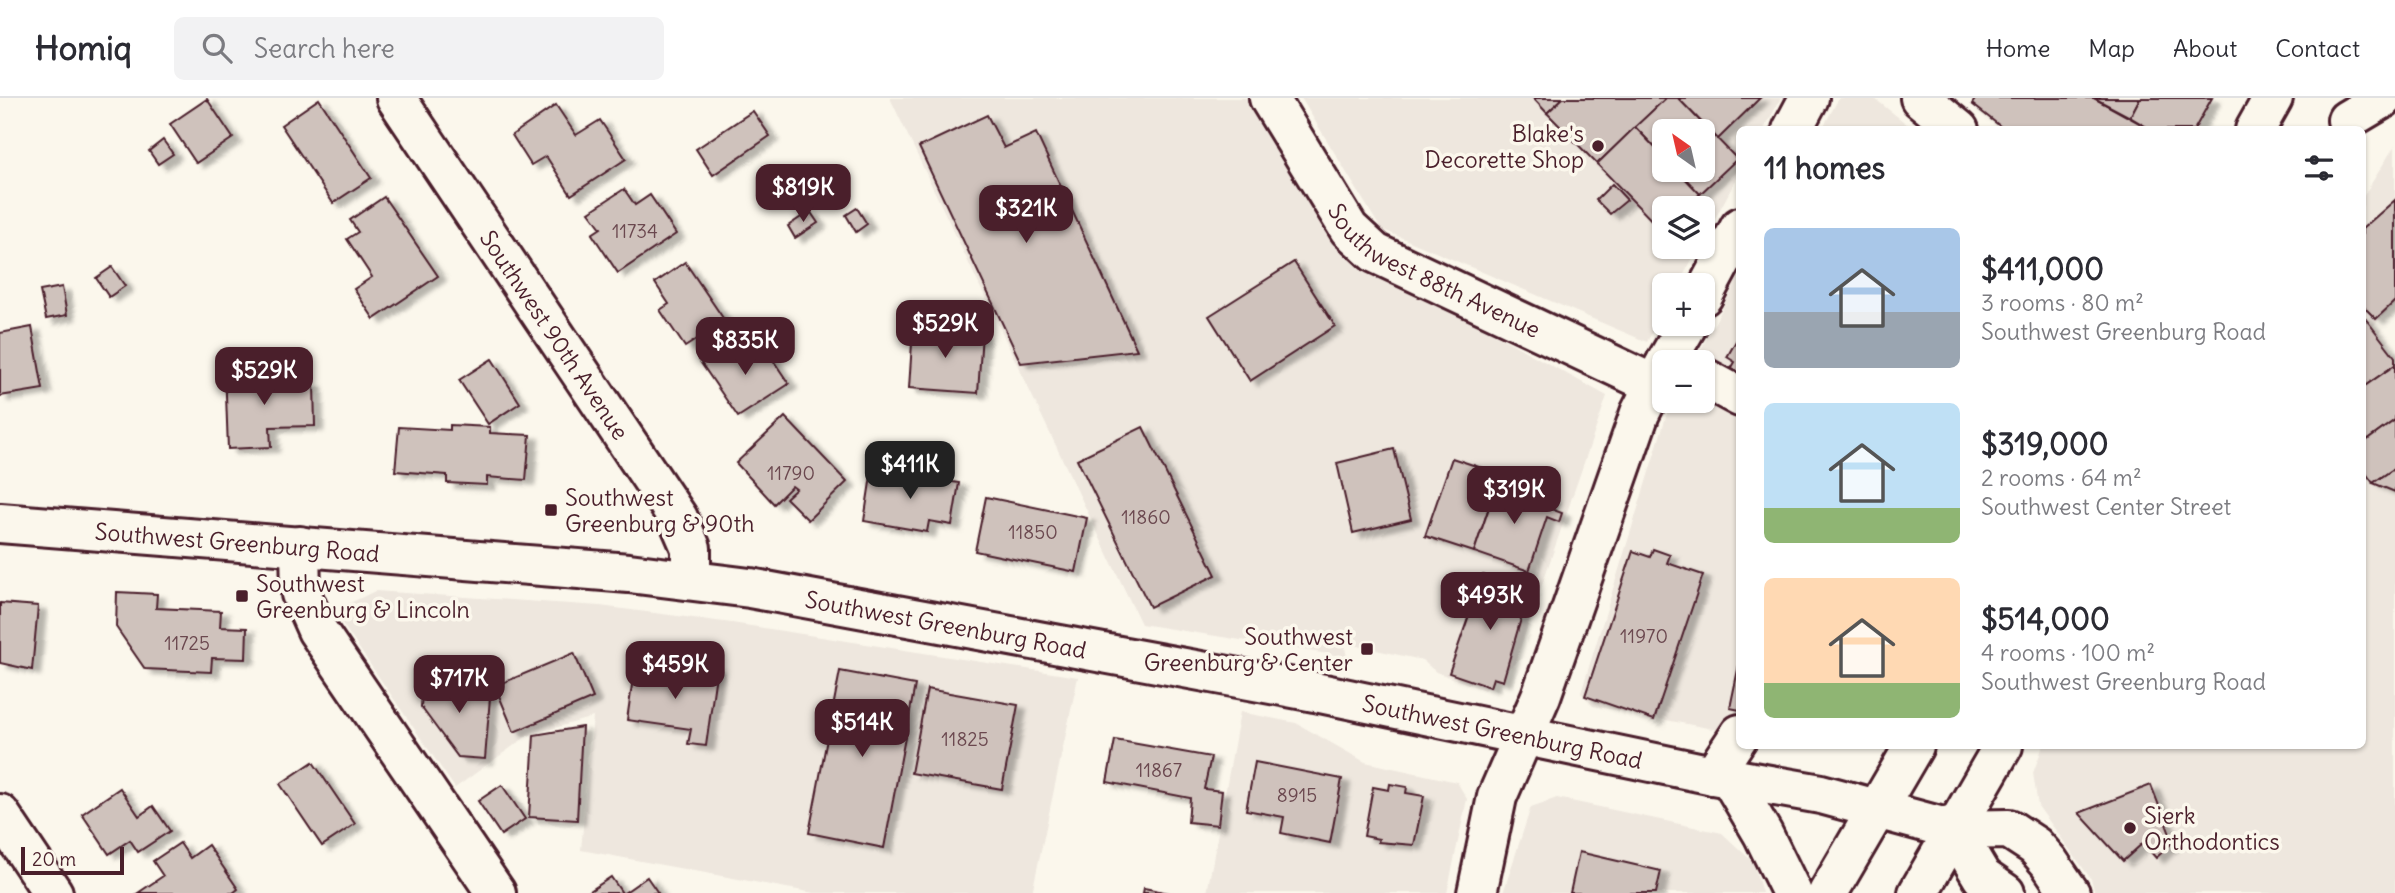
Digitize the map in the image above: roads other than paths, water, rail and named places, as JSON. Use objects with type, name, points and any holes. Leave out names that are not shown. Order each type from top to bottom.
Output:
[{"type":"main road","name":"Southwest 90th Avenue","points":[[397,98],[678,518],[691,548],[691,580]]},
{"type":"main road","name":"Southwest 88th Avenue","points":[[1269,98],[1349,229],[1375,253],[1652,362]]},
{"type":"main road","points":[[1794,126],[1810,98]]},
{"type":"main road","points":[[1920,98],[1954,126]]},
{"type":"main road","points":[[2257,126],[2273,98]]},
{"type":"main road","points":[[2349,116],[2384,98]]},
{"type":"main road","points":[[1715,274],[1736,234]]},
{"type":"main road","points":[[1715,383],[1736,395]]},
{"type":"main road","points":[[1476,893],[1497,797],[1541,696],[1626,449],[1652,396]]},
{"type":"main road","name":"Southwest Greenburg Road","points":[[0,523],[300,546],[691,580],[750,588],[1315,692],[1878,807],[1954,830],[2009,829],[2035,846],[2070,893]]},
{"type":"main road","points":[[300,546],[301,594],[317,630],[496,893]]},
{"type":"main road","points":[[1736,743],[1721,777],[1763,834],[1792,893]]},
{"type":"main road","points":[[1828,893],[1912,749]]},
{"type":"main road","points":[[1918,893],[2001,749]]},
{"type":"main road","points":[[0,814],[53,893]]},
{"type":"main road","points":[[1954,830],[1982,877],[2005,893]]},
{"type":"place","name":"Blake's Decorette Shop","points":[[1598,146]]},
{"type":"place","name":"Southwest Greenburg & 90th","points":[[551,510]]},
{"type":"place","name":"Southwest Greenburg & Lincoln","points":[[242,596]]},
{"type":"place","name":"Southwest Greenburg & Center","points":[[1367,649]]},
{"type":"place","name":"Sierk Orthodontics","points":[[2130,828]]}]
